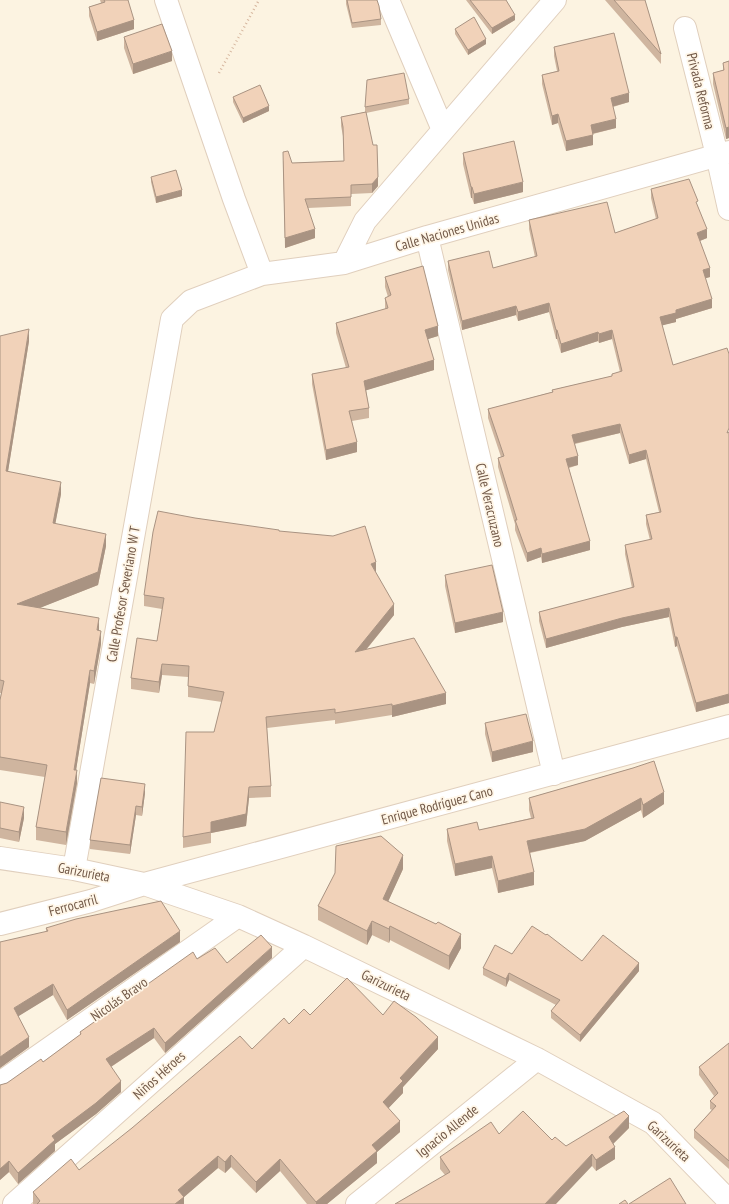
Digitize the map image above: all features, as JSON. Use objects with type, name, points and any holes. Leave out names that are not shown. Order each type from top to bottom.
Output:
[{"type":"street","points":[[166,0],[234,199],[262,274]]},
{"type":"street","points":[[388,0],[444,130]]},
{"type":"street","points":[[344,263],[365,221],[555,0]]},
{"type":"street","name":"Privada Reforma","points":[[684,28],[723,154],[729,209]]},
{"type":"street","name":"Calle Naciones Unidas","points":[[172,319],[191,301],[262,274],[344,263],[427,237],[723,154]]},
{"type":"street","name":"Calle Veracruzano","points":[[427,237],[554,774]]},
{"type":"street","name":"Calle Profesor Severiano W T","points":[[74,869],[172,319]]},
{"type":"street","name":"Enrique Rodríguez Cano","points":[[144,884],[729,726]]},
{"type":"street","name":"Garizurieta","points":[[0,858],[74,869],[144,884],[238,916],[304,946],[537,1059],[653,1123],[729,1201]]},
{"type":"street","name":"Ferrocarril","points":[[0,924],[91,901],[144,884]]},
{"type":"street","name":"Nicolás Bravo","points":[[0,1083],[238,916]]},
{"type":"street","name":"Niños Héroes","points":[[14,1204],[304,946]]},
{"type":"street","name":"Ignacio Allende","points":[[357,1204],[537,1059]]},
{"type":"path","points":[[202,105],[259,0]]},
{"type":"building","points":[[104,0],[128,0],[134,20],[97,32],[89,7],[105,2]]},
{"type":"building","points":[[347,0],[377,0],[381,19],[352,23]]},
{"type":"building","points":[[470,0],[506,0],[515,15],[492,28]]},
{"type":"building","points":[[614,0],[645,0],[661,54]]},
{"type":"building","points":[[474,17],[486,39],[468,50],[455,29]]},
{"type":"building","points":[[162,24],[172,51],[133,64],[124,37]]},
{"type":"building","points":[[614,33],[629,93],[611,98],[616,119],[591,125],[593,135],[566,141],[558,114],[552,116],[542,75],[559,71],[554,47]]},
{"type":"building","points":[[729,61],[729,127],[726,128],[713,73],[724,70],[723,63]]},
{"type":"building","points":[[404,73],[409,99],[365,107],[367,80]]},
{"type":"building","points":[[260,85],[269,106],[243,118],[233,97]]},
{"type":"building","points":[[366,112],[373,145],[377,145],[378,177],[372,184],[351,185],[351,197],[305,199],[315,229],[285,238],[283,152],[288,151],[292,163],[344,161],[343,127],[341,117]]},
{"type":"building","points":[[514,141],[523,182],[474,194],[463,153]]},
{"type":"building","points":[[176,170],[182,190],[156,197],[151,177]]},
{"type":"building","points":[[689,179],[698,201],[696,202],[707,229],[697,233],[710,268],[703,270],[712,299],[676,310],[676,313],[660,317],[673,365],[727,348],[729,354],[729,428],[727,433],[729,432],[729,694],[696,703],[677,637],[675,637],[669,608],[622,618],[546,639],[539,612],[634,587],[625,545],[652,539],[646,515],[661,512],[646,450],[629,455],[620,424],[572,435],[578,456],[566,459],[590,541],[542,554],[541,548],[527,553],[515,520],[517,520],[498,458],[504,456],[488,409],[553,392],[552,390],[612,376],[612,374],[622,371],[612,330],[599,334],[598,332],[561,344],[549,303],[518,312],[516,306],[462,321],[448,261],[489,251],[493,268],[537,256],[529,220],[607,202],[615,233],[658,218],[651,189]]},
{"type":"building","points":[[423,266],[438,326],[425,330],[434,360],[364,381],[369,408],[349,411],[357,442],[326,450],[312,374],[349,367],[336,323],[388,308],[385,298],[391,295],[385,277]]},
{"type":"building","points":[[29,329],[6,471],[61,482],[53,523],[106,534],[98,572],[17,604],[99,618],[97,630],[101,631],[94,671],[90,670],[74,770],[77,770],[66,832],[36,827],[47,765],[0,757],[0,700],[4,681],[0,680],[0,336]]},
{"type":"building","points":[[158,511],[279,531],[333,536],[365,526],[376,562],[371,564],[394,604],[355,652],[414,638],[446,693],[392,706],[392,704],[335,713],[335,709],[266,717],[271,786],[249,787],[246,814],[211,822],[211,832],[183,837],[186,732],[214,732],[224,692],[188,686],[189,666],[162,664],[159,682],[131,678],[137,638],[157,641],[164,598],[144,595],[153,532]]},
{"type":"building","points":[[492,565],[503,612],[455,623],[445,575]]},
{"type":"building","points":[[526,714],[533,741],[492,752],[485,723]]},
{"type":"building","points":[[654,761],[664,792],[643,805],[641,798],[585,829],[527,841],[534,872],[498,881],[492,856],[455,864],[447,829],[477,822],[479,830],[534,818],[529,798]]},
{"type":"building","points":[[101,778],[145,784],[142,807],[136,806],[130,845],[90,840]]},
{"type":"building","points":[[0,802],[24,807],[19,832],[0,828]]},
{"type":"building","points":[[381,836],[403,855],[383,899],[436,924],[438,922],[461,934],[449,956],[390,926],[389,929],[372,921],[367,931],[318,906],[335,873],[336,846]]},
{"type":"building","points":[[161,901],[180,931],[67,1010],[53,984],[14,1008],[29,1037],[0,1057],[0,942],[48,931],[46,928],[76,919]]},
{"type":"building","points":[[532,926],[546,935],[547,934],[582,961],[603,935],[639,963],[580,1035],[551,1011],[560,1000],[509,973],[506,979],[483,968],[495,945],[512,954]]},
{"type":"building","points":[[261,935],[272,947],[165,1043],[154,1028],[106,1059],[121,1081],[96,1103],[52,1136],[55,1140],[18,1173],[9,1161],[0,1169],[0,1085],[7,1083],[41,1059],[43,1062],[81,1034],[80,1032],[193,952],[197,959],[215,948],[227,963]]},
{"type":"building","points":[[347,978],[383,1015],[394,1001],[416,1017],[438,1037],[400,1078],[403,1081],[383,1102],[400,1121],[372,1145],[377,1151],[316,1202],[280,1159],[256,1182],[231,1155],[225,1162],[218,1156],[178,1190],[184,1197],[175,1204],[37,1204],[40,1201],[33,1192],[71,1159],[79,1170],[132,1128],[240,1036],[252,1049],[284,1018],[289,1024],[304,1009],[310,1015]]},
{"type":"building","points":[[729,1043],[729,1161],[694,1130],[716,1106],[710,1101],[718,1093],[699,1067]]},
{"type":"building","points":[[523,1111],[552,1140],[555,1137],[566,1146],[624,1111],[629,1116],[609,1137],[615,1147],[596,1160],[592,1154],[545,1204],[395,1204],[450,1172],[440,1157],[491,1122],[499,1134]]},
{"type":"building","points":[[670,1178],[686,1204],[629,1204]]},
{"type":"building","points":[[625,1200],[628,1204],[619,1204]]}]
